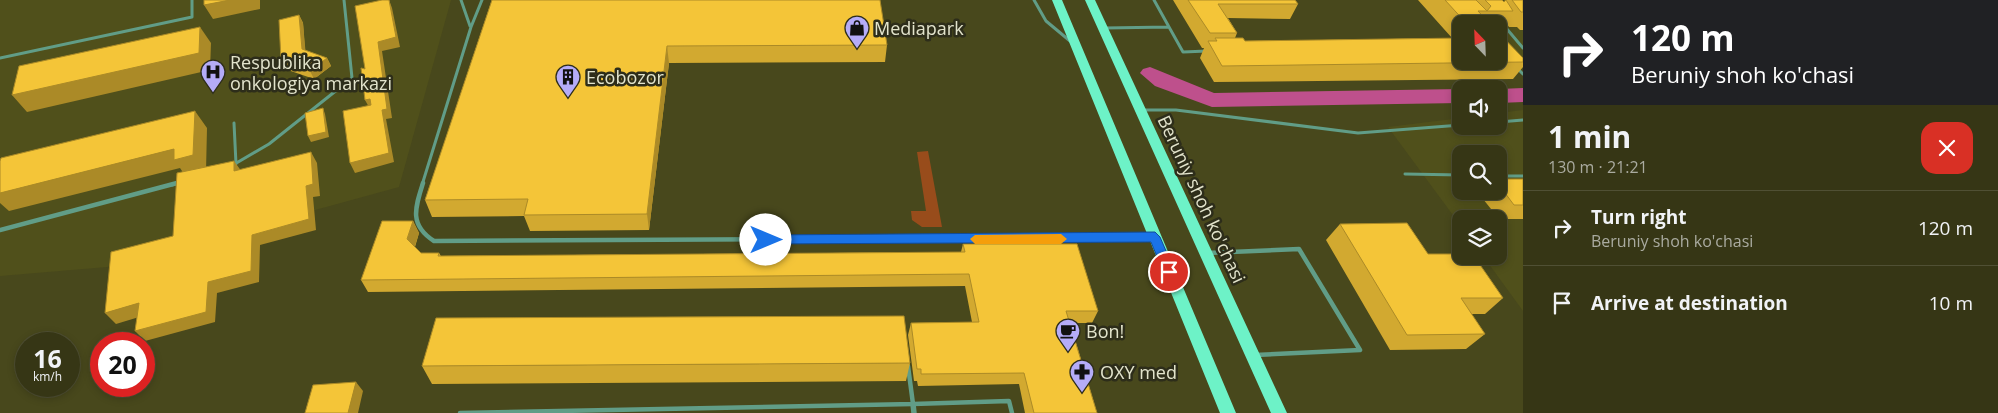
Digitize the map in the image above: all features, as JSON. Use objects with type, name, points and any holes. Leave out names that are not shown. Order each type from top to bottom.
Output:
[{"type":"main road","points":[[1058,0],[1228,413]]},
{"type":"main road","name":"Beruniy shoh ko'chasi","points":[[1090,0],[1279,413]]},
{"type":"street","points":[[913,404],[914,413]]},
{"type":"lane","points":[[0,58],[192,17],[192,0]]},
{"type":"lane","points":[[229,166],[236,164],[269,144],[352,78],[344,0]]},
{"type":"lane","points":[[461,0],[471,27]]},
{"type":"lane","points":[[482,0],[471,27],[418,199],[416,224],[423,234],[434,241],[1155,237]]},
{"type":"lane","points":[[1034,0],[1046,21],[1078,47]]},
{"type":"lane","points":[[1154,0],[1183,52],[1212,51]]},
{"type":"lane","points":[[1103,28],[1169,27]]},
{"type":"lane","points":[[1508,30],[1523,48]]},
{"type":"lane","points":[[1517,68],[1523,74]]},
{"type":"lane","points":[[1140,110],[1176,110],[1358,133],[1452,126]]},
{"type":"lane","points":[[1507,121],[1523,120]]},
{"type":"lane","points":[[234,123],[236,164]]},
{"type":"lane","points":[[1406,174],[1452,175]]},
{"type":"lane","points":[[1507,176],[1523,176]]},
{"type":"lane","points":[[0,230],[185,181]]},
{"type":"lane","points":[[1206,253],[1299,249],[1360,350],[1253,355]]},
{"type":"lane","points":[[908,364],[913,404]]},
{"type":"lane","points":[[460,413],[1009,401],[1012,413]]},
{"type":"shaded area","name":"Respublika onkologiya markazi","points":[[0,0],[451,0],[399,187],[107,267],[0,276]]},
{"type":"shaded area","points":[[1458,0],[1523,0],[1523,69],[1508,53],[1508,15],[1484,15]]},
{"type":"shaded area","points":[[1523,110],[1523,311],[1490,265],[1507,265],[1507,210],[1452,210],[1452,214],[1388,127],[1452,119],[1452,135],[1507,135],[1507,112]]},
{"type":"shaded area","points":[[928,151],[942,227],[922,227],[912,220],[911,211],[926,211],[917,152]]},
{"type":"building","points":[[204,0],[230,0],[204,5]]},
{"type":"building","points":[[389,0],[396,37],[378,42],[387,109],[382,110],[389,153],[350,163],[343,111],[371,105],[370,99],[365,100],[361,68],[365,69],[355,6]]},
{"type":"building","name":"Ecobozor","points":[[492,0],[880,0],[887,45],[667,46],[647,214],[524,215],[528,199],[425,200]]},
{"type":"building","points":[[1188,0],[1295,0],[1298,4],[1218,4],[1237,33],[1210,33]]},
{"type":"building","points":[[1445,0],[1476,0],[1487,11],[1478,11],[1482,15],[1459,15]]},
{"type":"building","points":[[1485,0],[1502,0],[1504,2],[1506,0],[1513,11],[1487,11],[1491,6]]},
{"type":"building","points":[[1512,0],[1523,0],[1523,12],[1521,12]]},
{"type":"building","points":[[299,15],[302,49],[327,58],[310,71],[281,61],[279,20]]},
{"type":"building","points":[[200,27],[199,53],[12,95],[19,66]]},
{"type":"building","points":[[1215,38],[1243,38],[1245,41],[1452,38],[1452,63],[1222,66],[1208,41],[1217,41]]},
{"type":"building","points":[[1508,42],[1523,58],[1523,62],[1508,62]]},
{"type":"building","points":[[323,108],[326,132],[308,136],[305,113]]},
{"type":"building","points":[[195,111],[193,155],[174,160],[174,149],[0,193],[1,158]]},
{"type":"building","points":[[311,152],[313,184],[306,186],[309,219],[252,235],[251,271],[208,282],[206,312],[135,331],[139,303],[105,313],[111,252],[173,236],[177,173],[234,161],[234,171]]},
{"type":"building","points":[[1507,179],[1523,179],[1523,205],[1514,205],[1507,196]]},
{"type":"building","points":[[382,221],[413,221],[407,239],[421,253],[439,253],[438,256],[965,252],[963,244],[1077,244],[1098,311],[1066,311],[1097,413],[1034,413],[1024,373],[921,374],[921,369],[917,369],[911,323],[979,322],[969,274],[361,280]]},
{"type":"building","points":[[1407,223],[1428,254],[1452,254],[1452,265],[1480,265],[1503,298],[1461,298],[1485,334],[1407,335],[1340,224]]},
{"type":"building","points":[[904,316],[910,363],[422,366],[436,318]]},
{"type":"building","points":[[356,382],[348,413],[305,413],[313,385]]},
{"type":"waterway","points":[[1150,73],[1162,81],[1212,100],[1452,96]]},
{"type":"waterway","points":[[1507,96],[1523,95]]},
{"type":"slow traffic","points":[[975,239],[1061,239]]},
{"type":"place","name":"Mediapark","points":[[857,49]]},
{"type":"place","name":"Respublika onkologiya markazi","points":[[213,93]]},
{"type":"place","name":"Ecobozor","points":[[568,98]]},
{"type":"place","name":"Bon!","points":[[1068,352]]},
{"type":"place","name":"OXY med","points":[[1082,393]]},
{"type":"route","points":[[766,240],[1101,239],[1155,237],[1169,272]]}]
